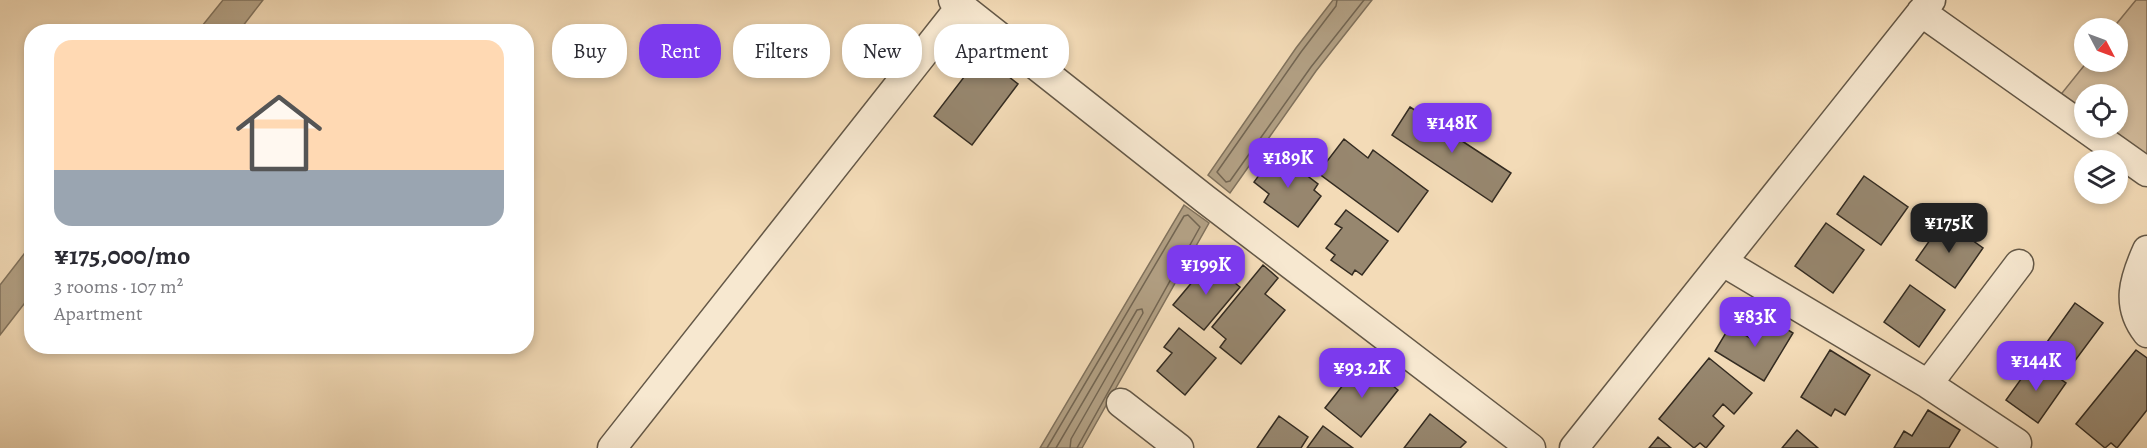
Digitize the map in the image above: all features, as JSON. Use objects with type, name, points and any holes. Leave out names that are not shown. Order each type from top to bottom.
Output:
[{"type":"street","points":[[612,448],[957,3],[1205,199],[1531,448]]},
{"type":"street","points":[[1574,448],[1926,6],[2147,171]]},
{"type":"street","points":[[2147,250],[2134,281],[2133,300],[2136,318],[2147,333]]},
{"type":"street","points":[[1724,262],[1928,384],[2017,443]]},
{"type":"street","points":[[1928,384],[2019,264]]},
{"type":"street","points":[[1121,403],[1179,448]]},
{"type":"shaded area","points":[[2136,0],[2147,0],[2147,157],[2118,138],[2128,138],[2128,84],[2074,84],[2074,109],[2058,98],[2079,72],[2128,72],[2128,18],[2121,18]]},
{"type":"water","points":[[223,0],[263,0],[244,24],[204,24]]},
{"type":"water","points":[[1333,0],[1372,0],[1316,71],[1230,193],[1208,175],[1296,48]]},
{"type":"water","points":[[1184,205],[1209,223],[1082,448],[1040,448]]},
{"type":"water","points":[[24,254],[24,304],[0,335],[0,285]]},
{"type":"building","points":[[963,78],[1010,78],[1018,84],[972,145],[934,116]]},
{"type":"building","points":[[1410,107],[1511,173],[1492,202],[1392,135]]},
{"type":"building","points":[[1344,139],[1368,158],[1373,150],[1428,191],[1398,232],[1318,173]]},
{"type":"building","points":[[1276,152],[1318,184],[1314,190],[1321,196],[1298,227],[1264,202],[1269,194],[1254,182]]},
{"type":"building","points":[[1864,176],[1908,207],[1881,245],[1837,214]]},
{"type":"building","points":[[1346,210],[1388,241],[1362,275],[1355,270],[1352,275],[1331,260],[1335,255],[1326,248],[1342,228],[1335,224]]},
{"type":"building","points":[[1944,220],[1983,248],[1955,288],[1916,260]]},
{"type":"building","points":[[1826,223],[1864,250],[1833,293],[1795,266]]},
{"type":"building","points":[[1209,262],[1240,287],[1204,330],[1173,305]]},
{"type":"building","points":[[1263,265],[1278,278],[1265,294],[1285,310],[1241,364],[1220,347],[1226,339],[1212,327]]},
{"type":"building","points":[[1910,285],[1945,310],[1919,347],[1884,322]]},
{"type":"building","points":[[2075,303],[2103,323],[2074,362],[2047,342]]},
{"type":"building","points":[[1769,318],[1793,333],[1764,381],[1715,351],[1730,326],[1755,341]]},
{"type":"building","points":[[1179,328],[1216,358],[1185,395],[1157,371],[1172,353],[1164,347]]},
{"type":"building","points":[[1830,350],[1870,375],[1845,415],[1835,409],[1831,416],[1801,397]]},
{"type":"building","points":[[2136,350],[2147,358],[2147,410],[2117,448],[2111,443],[2105,448],[2076,424]]},
{"type":"building","points":[[1709,358],[1752,393],[1734,414],[1723,404],[1713,416],[1724,426],[1706,448],[1700,443],[1694,448],[1659,419]]},
{"type":"building","points":[[1362,361],[1398,390],[1361,437],[1325,408]]},
{"type":"building","points":[[2034,361],[2066,383],[2038,423],[2006,400]]},
{"type":"building","points":[[1928,410],[1960,430],[1949,448],[1894,448],[1904,431],[1912,436]]},
{"type":"building","points":[[1430,414],[1466,442],[1460,448],[1404,448]]},
{"type":"building","points":[[1279,416],[1308,437],[1301,448],[1257,448]]},
{"type":"building","points":[[1323,426],[1353,448],[1307,448]]},
{"type":"building","points":[[1797,430],[1818,448],[1782,448]]},
{"type":"building","points":[[1658,437],[1671,448],[1649,448]]}]
